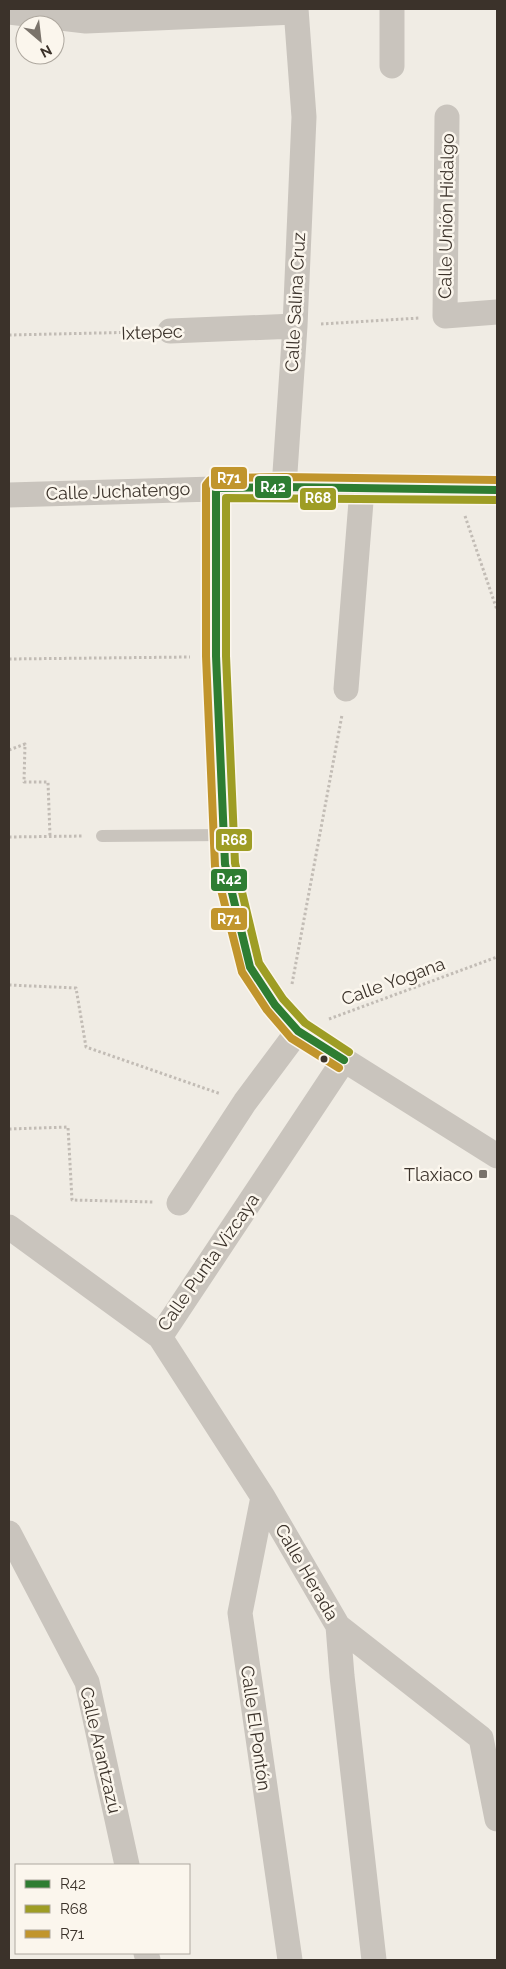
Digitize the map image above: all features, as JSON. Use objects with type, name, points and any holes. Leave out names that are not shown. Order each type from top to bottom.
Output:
[{"type":"street","points":[[392,9],[392,66]]},
{"type":"street","points":[[9,12],[86,15],[296,10]]},
{"type":"street","name":"Calle Salina Cruz","points":[[284,487],[295,326],[304,117],[296,10]]},
{"type":"street","name":"Calle Unión Hidalgo","points":[[445,316],[447,117]]},
{"type":"street","points":[[445,316],[497,312]]},
{"type":"street","name":"Ixtepec","points":[[170,331],[295,326]]},
{"type":"street","name":"Calle Juchatengo","points":[[9,495],[284,487],[497,490]]},
{"type":"street","points":[[216,488],[216,656],[225,864],[250,966],[275,1005],[298,1031],[497,1156]]},
{"type":"street","points":[[346,689],[362,489]]},
{"type":"street","points":[[179,1203],[245,1102],[298,1031]]},
{"type":"street","name":"Calle Punta Vizcaya","points":[[9,1227],[160,1337],[344,1060]]},
{"type":"street","name":"Calle Herada","points":[[160,1337],[263,1496],[338,1626],[374,1960]]},
{"type":"street","name":"Calle El Pontón","points":[[263,1496],[240,1613],[290,1960]]},
{"type":"street","name":"Calle Arantzazú","points":[[9,1533],[87,1682],[127,1864]]},
{"type":"street","points":[[338,1626],[481,1738],[497,1819]]},
{"type":"lane","points":[[102,836],[224,835]]},
{"type":"path","points":[[295,326],[445,316]]},
{"type":"path","name":"Ixtepec","points":[[9,335],[170,331]]},
{"type":"path","points":[[457,490],[497,610]]},
{"type":"path","points":[[9,659],[216,656]]},
{"type":"path","points":[[275,1005],[286,994],[294,980],[346,689]]},
{"type":"path","points":[[9,750],[25,744],[24,782],[48,782],[50,836]]},
{"type":"path","points":[[9,836],[102,836]]},
{"type":"path","name":"Calle Yogana","points":[[298,1031],[497,957]]},
{"type":"path","points":[[9,985],[76,988],[86,1047],[245,1102]]},
{"type":"path","points":[[9,1129],[68,1126],[72,1200],[179,1203]]},
{"type":"transit line","name":"R71","points":[[339,1068],[291,1038],[267,1010],[242,972],[215,866],[206,656],[206,485],[210,480],[216,478],[497,480]]},
{"type":"transit line","name":"R42","points":[[344,1060],[298,1031],[275,1005],[250,967],[225,864],[216,656],[216,488],[497,490]]},
{"type":"transit line","name":"R68","points":[[349,1052],[305,1023],[283,999],[259,963],[235,863],[226,656],[226,498],[497,500]]},
{"type":"place","name":"Tlaxiaco","points":[[483,1174]]}]
